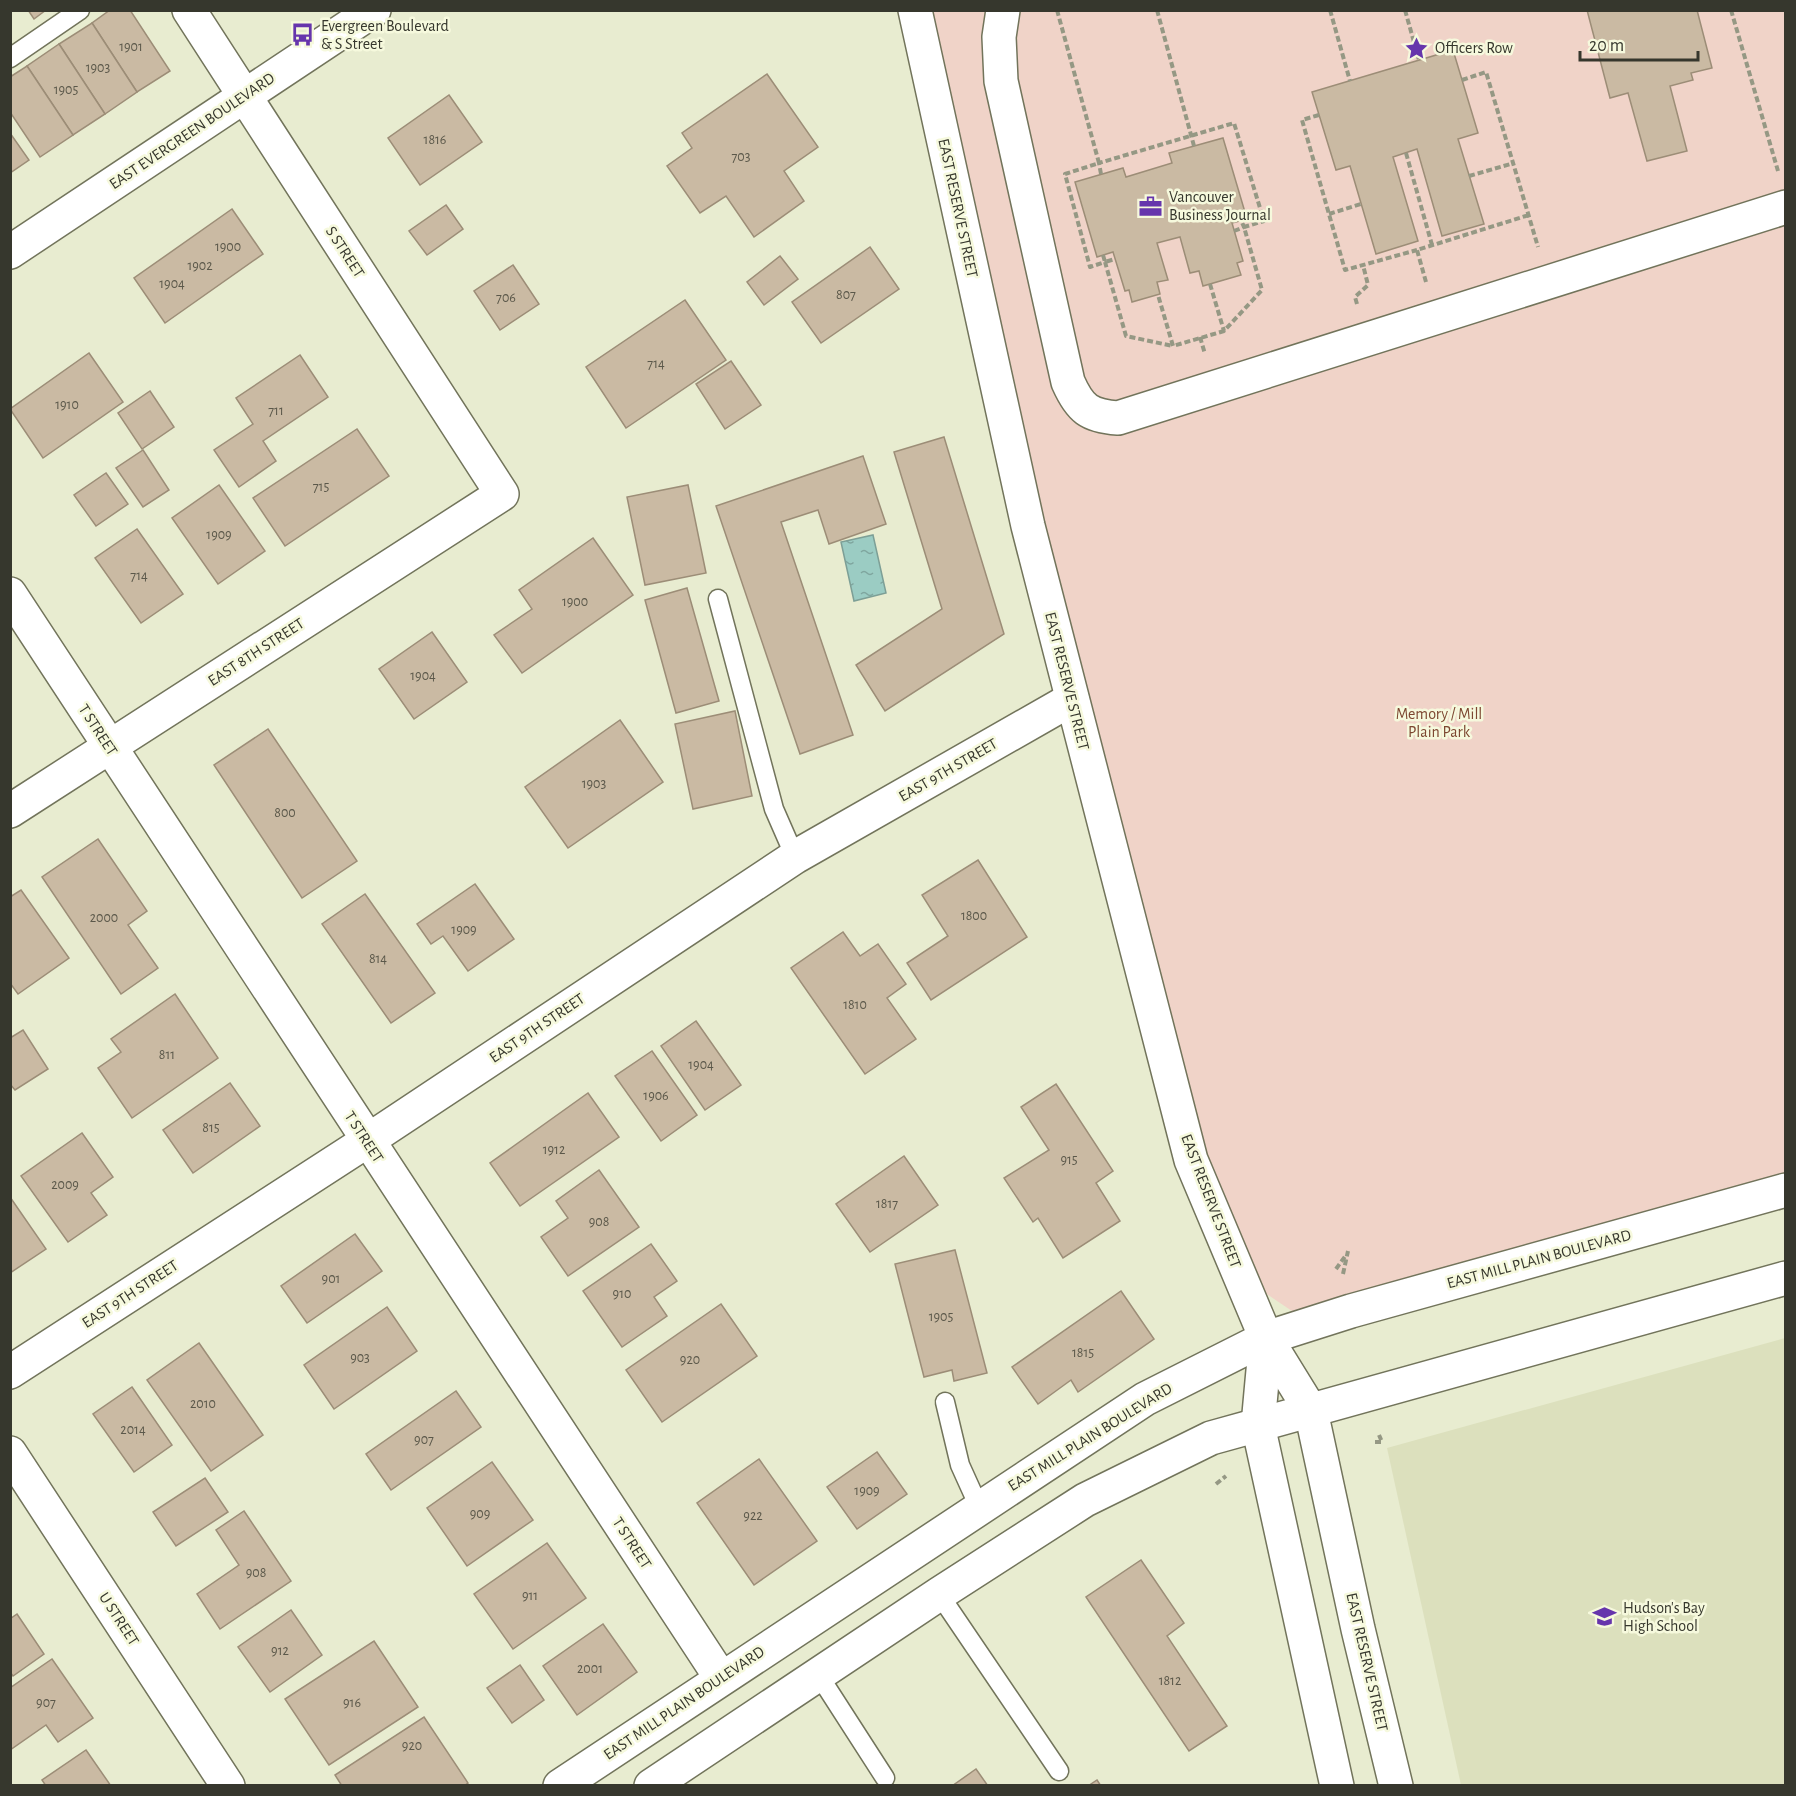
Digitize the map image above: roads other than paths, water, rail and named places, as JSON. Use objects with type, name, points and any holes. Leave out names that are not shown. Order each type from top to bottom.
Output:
[{"type":"street","name":"S STREET","points":[[189,10],[502,494]]},
{"type":"street","name":"EAST EVERGREEN BOULEVARD","points":[[10,252],[374,10]]},
{"type":"street","name":"EAST RESERVE STREET","points":[[915,10],[1026,517],[1191,1160],[1266,1338],[1311,1411],[1358,1629],[1396,1785]]},
{"type":"street","points":[[1003,10],[999,37],[1001,81],[1068,382],[1080,405],[1098,416],[1118,418],[1548,282],[1782,192]]},
{"type":"street","name":"EAST 8TH STREET","points":[[10,811],[502,494]]},
{"type":"street","name":"T STREET","points":[[10,594],[721,1678]]},
{"type":"street","name":"EAST 9TH STREET","points":[[10,1372],[367,1141],[795,857],[1072,699]]},
{"type":"street","name":"EAST MILL PLAIN BOULEVARD","points":[[560,1785],[1145,1399],[1266,1338],[1351,1311],[1785,1190]]},
{"type":"street","points":[[652,1785],[1085,1500],[1211,1438],[1785,1278]]},
{"type":"street","name":"EAST RESERVE STREET","points":[[1266,1338],[1258,1425],[1265,1467],[1336,1785]]},
{"type":"street","name":"U STREET","points":[[10,1453],[228,1785]]},
{"type":"lane","points":[[10,58],[80,10]]},
{"type":"lane","points":[[718,599],[774,809],[795,857]]},
{"type":"lane","points":[[945,1402],[960,1464],[979,1507]]},
{"type":"lane","points":[[939,1594],[1059,1771]]},
{"type":"lane","points":[[818,1674],[885,1778]]},
{"type":"water","points":[[873,535],[886,593],[854,601],[841,542]]},
{"type":"place","name":"Evergreen Boulevard & S Street","points":[[303,35]]},
{"type":"place","name":"Officers Row","points":[[1417,48]]},
{"type":"place","name":"Vancouver Business Journal","points":[[1151,206]]},
{"type":"place","name":"Hudson's Bay High School","points":[[1605,1617]]},
{"type":"park label","name":"Memory / Mill Plain Park","points":[[1439,723]]}]
